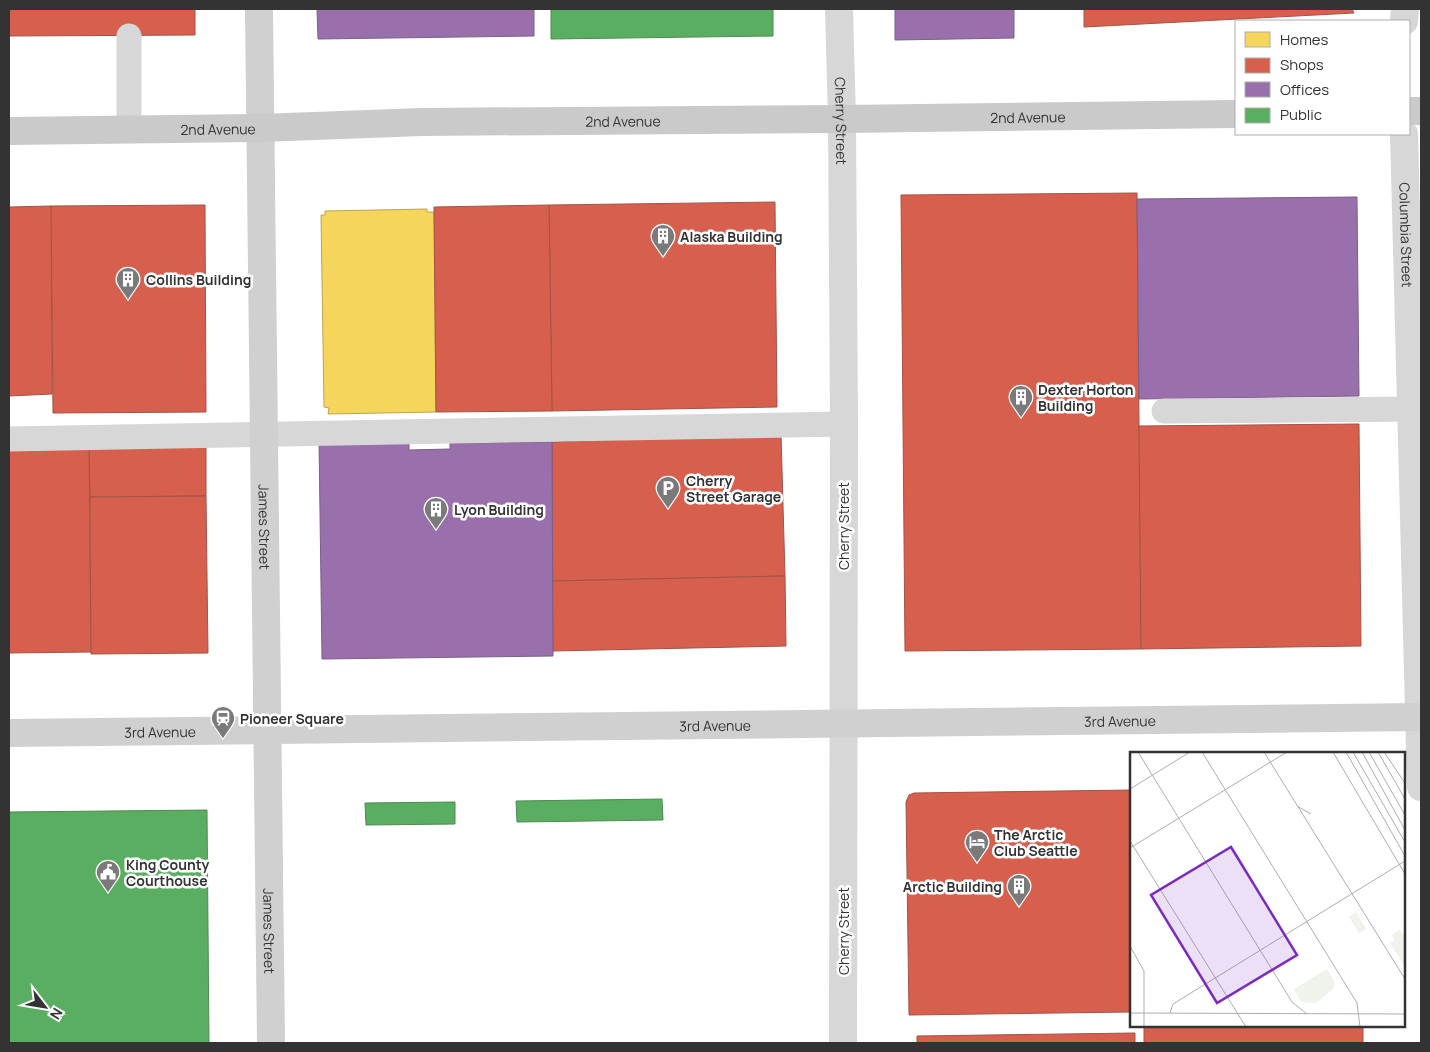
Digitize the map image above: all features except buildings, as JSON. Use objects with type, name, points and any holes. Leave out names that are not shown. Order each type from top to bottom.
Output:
[{"type":"main road","name":"James Street","points":[[259,9],[271,1043]]},
{"type":"main road","name":"2nd Avenue","points":[[9,131],[260,128],[422,122],[1235,114]]},
{"type":"main road","name":"3rd Avenue","points":[[9,733],[1420,717]]},
{"type":"street","name":"Cherry Street","points":[[839,9],[842,119],[844,424],[843,1043]]},
{"type":"street","name":"Columbia Street","points":[[1404,135],[1416,409],[1421,787]]},
{"type":"lane","points":[[129,36],[129,130]]},
{"type":"lane","points":[[1164,411],[1416,409]]},
{"type":"lane","points":[[9,439],[844,424]]},
{"type":"place","name":"Alaska Building","points":[[663,257]]},
{"type":"place","name":"Collins Building","points":[[128,300]]},
{"type":"place","name":"Dexter Horton Building","points":[[1021,418]]},
{"type":"place","name":"Cherry Street Garage","points":[[668,509]]},
{"type":"place","name":"Lyon Building","points":[[436,530]]},
{"type":"place","name":"Pioneer Square","points":[[223,739]]},
{"type":"place","name":"The Arctic Club Seattle","points":[[977,863]]},
{"type":"place","name":"King County Courthouse","points":[[108,893]]},
{"type":"place","name":"Arctic Building","points":[[1019,907]]}]
